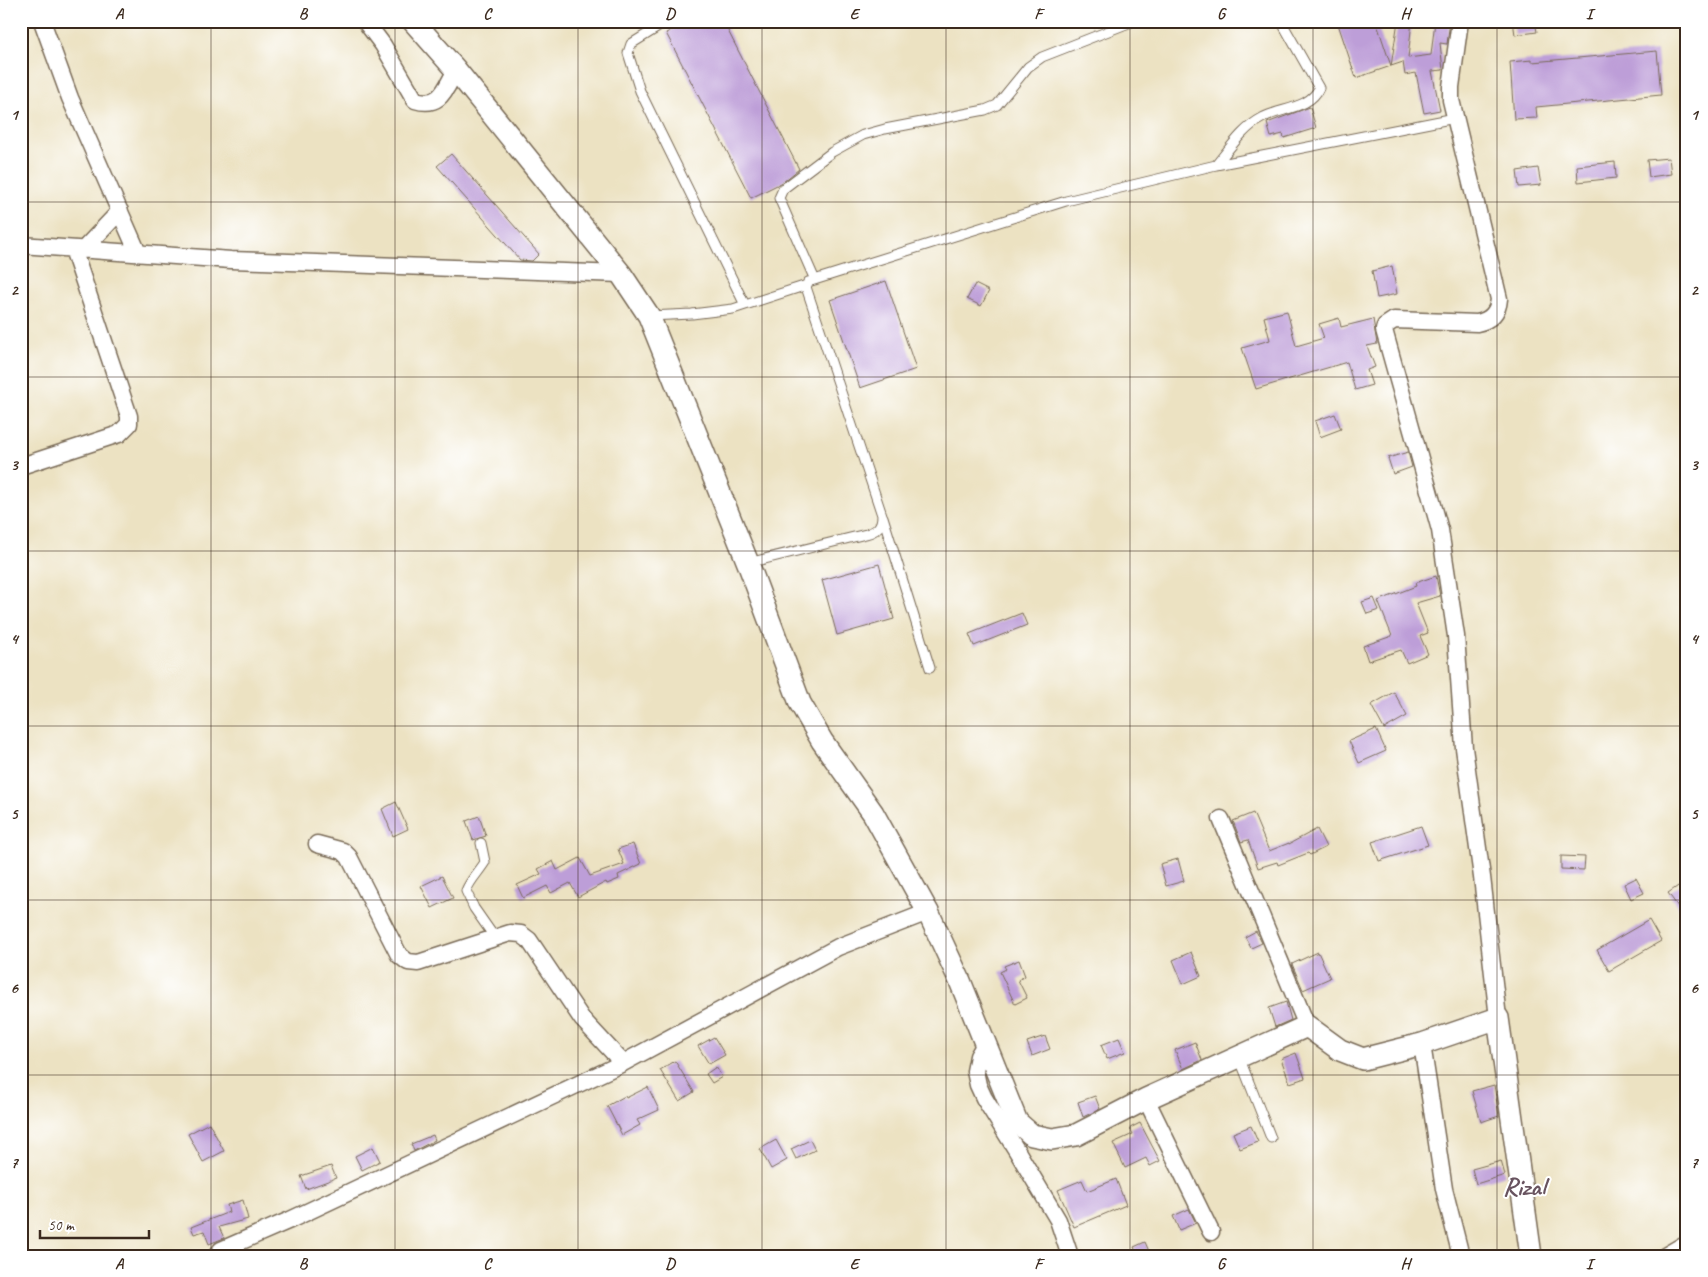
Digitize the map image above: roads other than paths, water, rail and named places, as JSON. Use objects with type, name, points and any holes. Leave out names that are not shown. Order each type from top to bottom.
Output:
[{"type":"street","points":[[42,21],[70,98],[138,253]]},
{"type":"street","points":[[365,21],[383,45],[415,100],[422,102],[435,101],[440,97],[456,70]]},
{"type":"street","points":[[413,21],[456,70],[621,274],[649,316],[748,563],[800,704],[822,741],[873,813],[928,912],[960,980],[1017,1122],[1032,1135],[1052,1139],[1076,1135],[1146,1099],[1307,1026]]},
{"type":"street","points":[[1460,21],[1451,87],[1454,118],[1500,299],[1498,308],[1486,321],[1478,323],[1394,320],[1385,326],[1384,330],[1440,530],[1456,636],[1464,748],[1482,877],[1498,1018],[1531,1256]]},
{"type":"street","points":[[79,249],[120,211]]},
{"type":"street","points":[[21,245],[231,260],[621,274]]},
{"type":"street","points":[[21,466],[119,434],[128,424],[129,416],[79,249]]},
{"type":"street","points":[[1221,819],[1307,1026],[1340,1050],[1363,1059],[1422,1044],[1498,1018]]},
{"type":"street","points":[[317,844],[343,852],[350,857],[399,955],[408,962],[418,963],[510,933],[521,934],[529,940],[582,1019],[623,1063]]},
{"type":"street","points":[[216,1256],[221,1250],[298,1216],[623,1063],[838,947],[928,912]]},
{"type":"street","points":[[985,1044],[978,1056],[975,1071],[978,1085],[1058,1220],[1070,1256]]},
{"type":"street","points":[[1422,1044],[1444,1189],[1461,1256]]},
{"type":"street","points":[[1146,1099],[1210,1232]]},
{"type":"street","points":[[1665,1256],[1687,1244]]},
{"type":"lane","points":[[668,21],[631,44],[628,54],[640,90],[745,305]]},
{"type":"lane","points":[[930,668],[811,282],[779,198],[783,189],[832,152],[863,136],[885,128],[986,110],[997,105],[1028,67],[1042,57],[1134,21]]},
{"type":"lane","points":[[1216,164],[1246,129],[1263,118],[1308,101],[1316,96],[1319,88],[1281,21]]},
{"type":"lane","points":[[649,316],[692,314],[733,309],[811,282],[1066,201],[1216,164],[1454,118]]},
{"type":"lane","points":[[748,563],[874,532],[882,521],[882,515]]},
{"type":"lane","points":[[481,843],[485,862],[480,872],[469,883],[466,891],[474,908],[495,938]]},
{"type":"lane","points":[[1239,1057],[1271,1138]]},
{"type":"district","name":"Rizal","points":[[1524,1186]]}]
